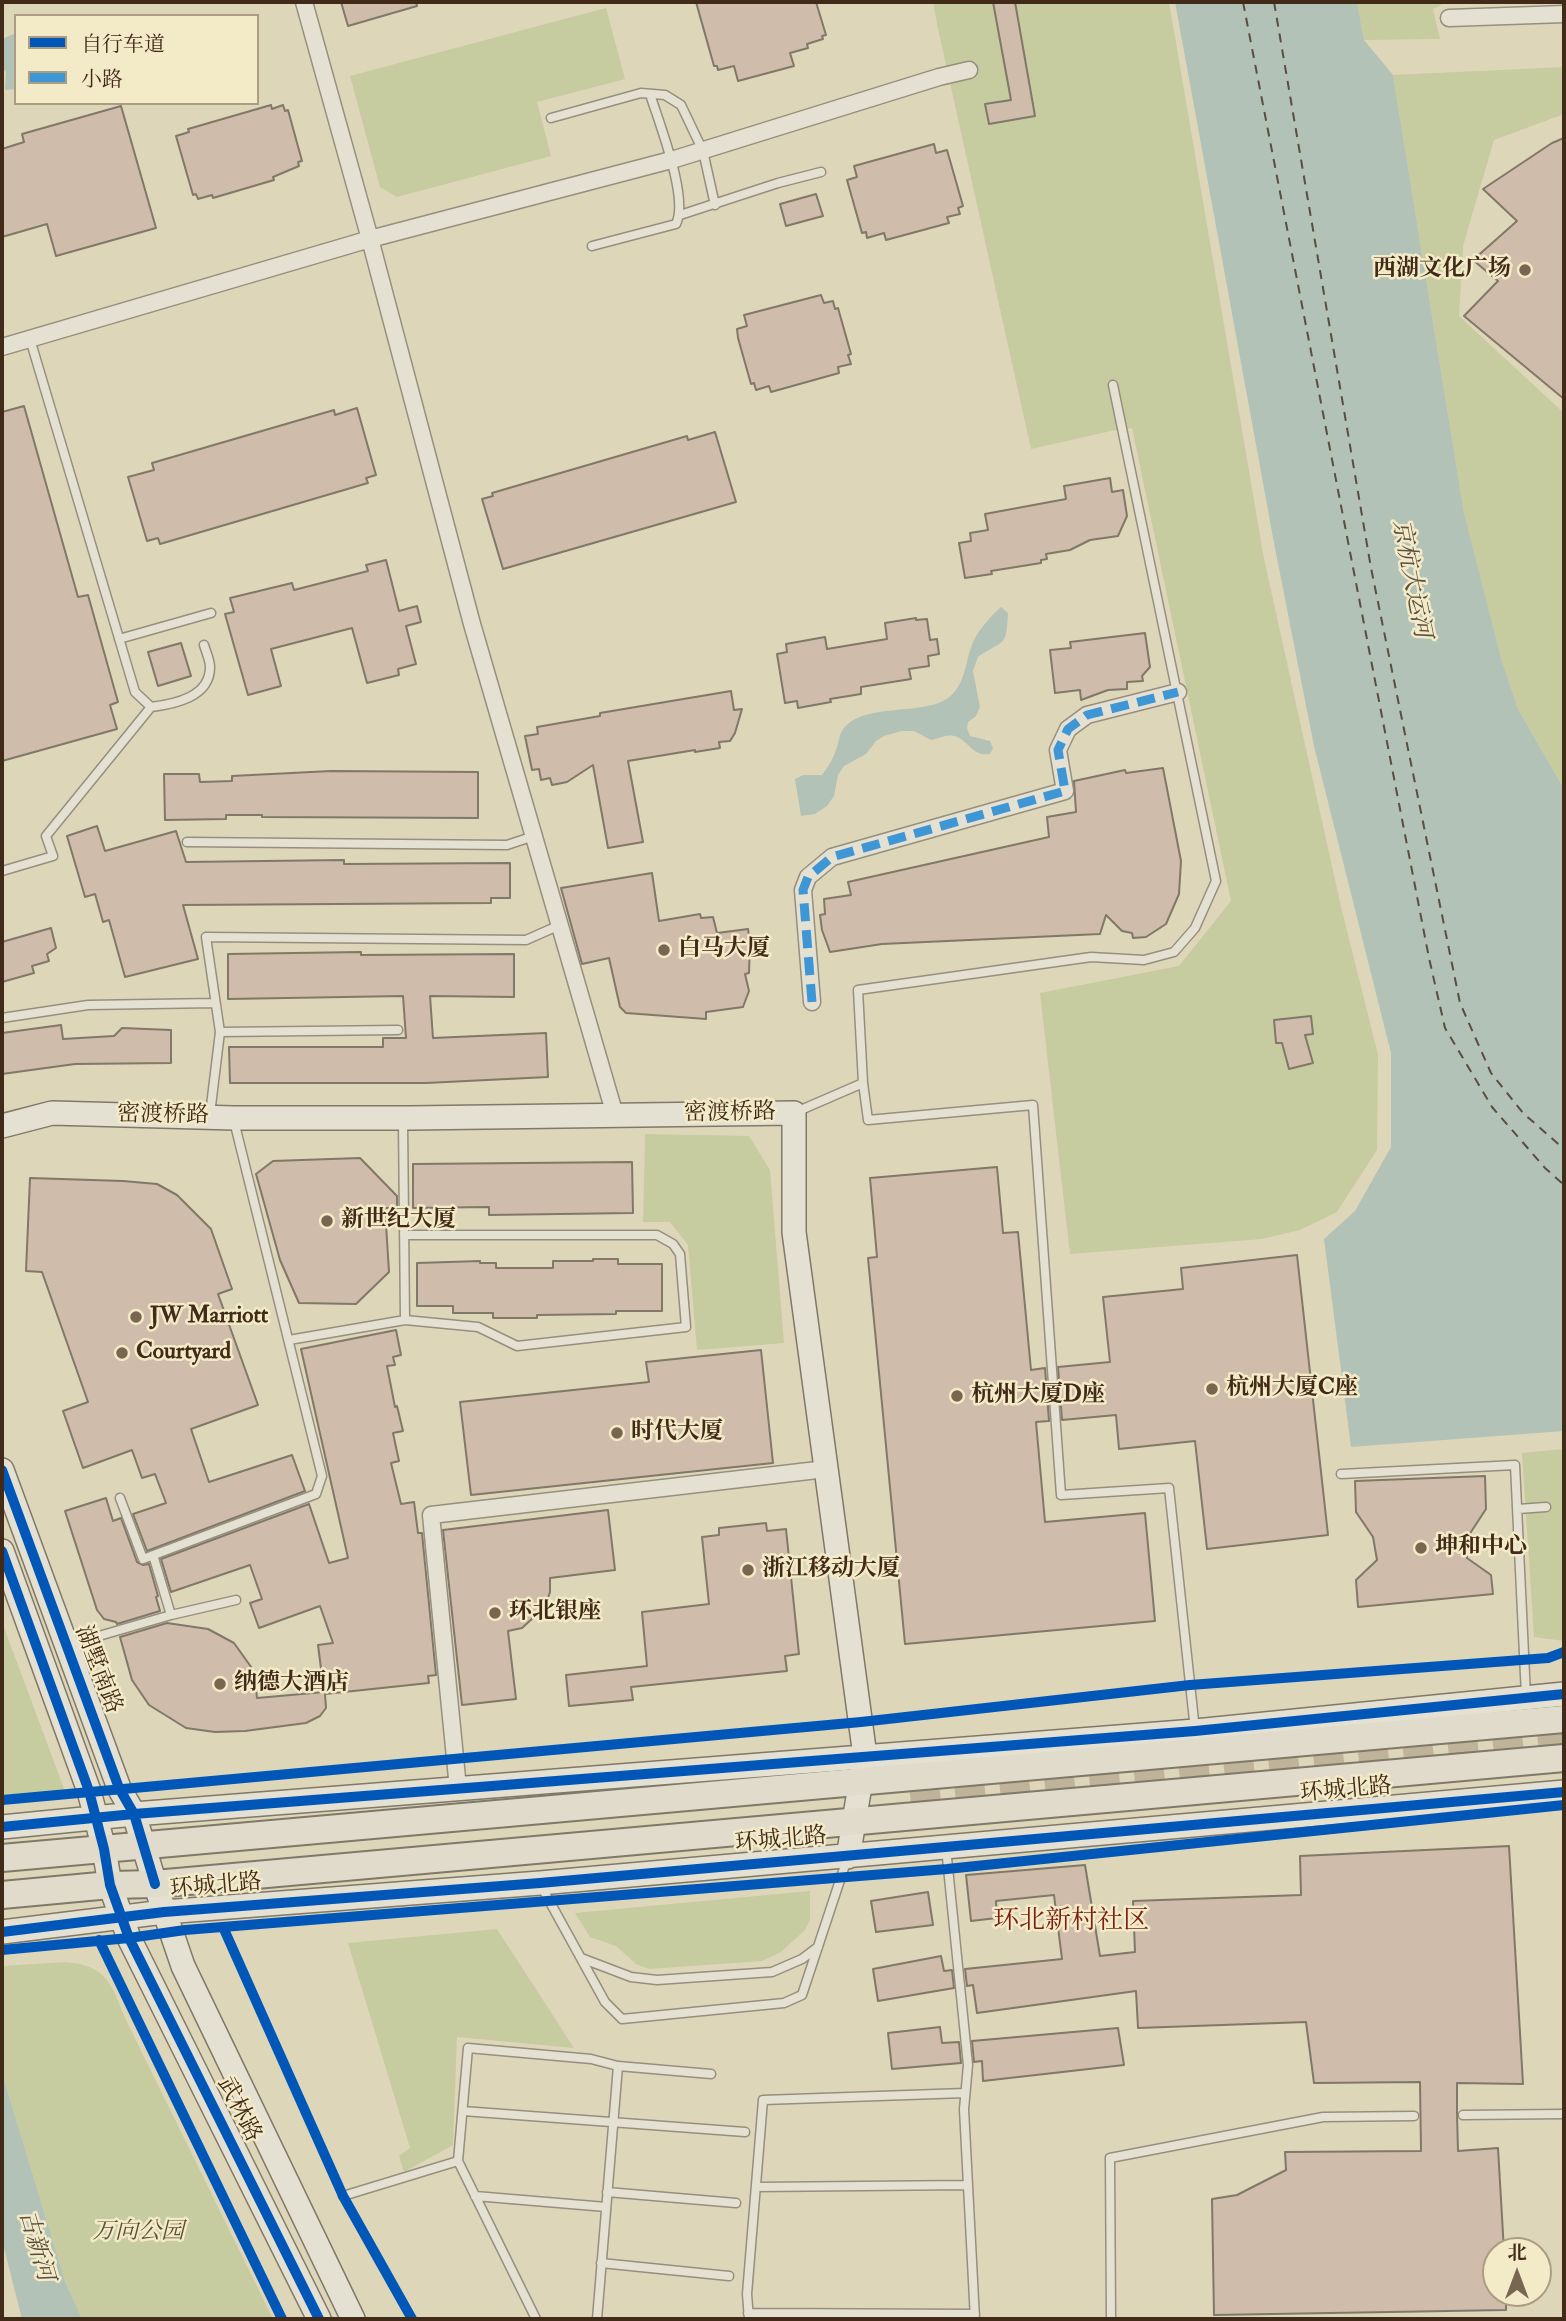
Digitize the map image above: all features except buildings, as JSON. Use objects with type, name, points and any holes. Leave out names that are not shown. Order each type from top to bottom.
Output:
[{"type":"main road","name":"密渡桥路","points":[[2,1126],[52,1113],[234,1118],[794,1113],[794,1232],[863,1768],[848,1857]]},
{"type":"main road","name":"湖墅南路","points":[[2,1470],[119,1788],[134,1814],[155,1884]]},
{"type":"main road","points":[[2,1551],[89,1791],[110,1885],[123,1917]]},
{"type":"main road","points":[[2,1858],[1564,1694]]},
{"type":"main road","points":[[2,1827],[458,1788],[863,1768],[1564,1719]]},
{"type":"main road","name":"环城北路","points":[[2,1895],[110,1885],[155,1884],[1564,1758]]},
{"type":"main road","name":"环城北路","points":[[2,1931],[164,1912],[848,1857],[1564,1792]]},
{"type":"main road","name":"武林路","points":[[155,1884],[183,1966],[353,2319]]},
{"type":"main road","name":"武林路","points":[[123,1917],[129,1938],[319,2319]]},
{"type":"street","points":[[304,2],[472,624],[615,1115]]},
{"type":"street","points":[[1449,18],[1564,14]]},
{"type":"street","points":[[2,347],[370,239],[672,160],[969,69]]},
{"type":"street","points":[[812,1002],[803,890],[808,877],[832,857],[1065,791],[1058,750],[1068,729],[1087,715],[1178,692]]},
{"type":"street","points":[[458,1788],[431,1515],[826,1469]]},
{"type":"lane","points":[[551,118],[641,93],[665,95],[681,105],[703,150],[715,205]]},
{"type":"lane","points":[[592,246],[676,224],[680,215],[672,160],[650,94]]},
{"type":"lane","points":[[680,215],[821,172]]},
{"type":"lane","points":[[30,339],[135,692],[151,707]]},
{"type":"lane","points":[[1114,386],[1216,881],[1195,928],[1174,952],[1144,960],[1091,957],[858,990],[863,1083],[868,1120],[1033,1105],[1061,1495],[1169,1488],[1195,1731]]},
{"type":"lane","points":[[119,639],[211,613]]},
{"type":"lane","points":[[2,871],[53,856],[46,836],[151,707],[169,705],[198,693],[208,681],[210,666],[204,645]]},
{"type":"lane","points":[[187,842],[507,845],[534,836]]},
{"type":"lane","points":[[209,1117],[220,1032],[206,937],[526,940],[560,925]]},
{"type":"lane","points":[[2,1018],[88,1005],[215,1003]]},
{"type":"lane","points":[[220,1032],[398,1030]]},
{"type":"lane","points":[[794,1113],[863,1083]]},
{"type":"lane","points":[[120,1498],[143,1559],[316,1494],[322,1476],[234,1118]]},
{"type":"lane","points":[[403,1118],[405,1320]]},
{"type":"lane","points":[[289,1340],[405,1320],[478,1327],[517,1346],[686,1327],[680,1254],[673,1244],[657,1235],[404,1235]]},
{"type":"lane","points":[[1341,1474],[1516,1465],[1526,1699]]},
{"type":"lane","points":[[1518,1509],[1546,1507]]},
{"type":"lane","points":[[153,1555],[171,1615]]},
{"type":"lane","points":[[65,1646],[171,1615],[236,1600]]},
{"type":"lane","points":[[946,1848],[968,2065],[965,2093],[975,2317],[749,2316],[747,2294],[763,2100],[965,2093]]},
{"type":"lane","points":[[540,1883],[606,2002],[622,2019],[784,2003],[802,1995],[848,1857]]},
{"type":"lane","points":[[581,1958],[631,1977],[657,1980],[772,1972],[818,1947]]},
{"type":"lane","points":[[536,2319],[458,2161],[468,2048],[591,2059],[618,2066],[711,2074]]},
{"type":"lane","points":[[597,2319],[618,2066]]},
{"type":"lane","points":[[463,2111],[745,2132]]},
{"type":"lane","points":[[1463,2115],[1564,2114]]},
{"type":"lane","points":[[1111,2319],[1110,2158],[1323,2117],[1414,2116]]},
{"type":"lane","points":[[343,2196],[458,2161]]},
{"type":"lane","points":[[756,2187],[968,2185]]},
{"type":"lane","points":[[607,2192],[736,2203]]},
{"type":"lane","points":[[475,2196],[606,2207]]},
{"type":"lane","points":[[601,2263],[729,2277]]},
{"type":"green space","points":[[933,2],[1169,2],[1264,559],[1341,907],[1378,1055],[1377,1150],[1337,1212],[1300,1230],[1262,1239],[1070,1254],[1040,993],[1179,966],[1231,901],[1132,428],[1031,449]]},
{"type":"green space","points":[[1357,2],[1447,2],[1433,9],[1440,39],[1364,40]]},
{"type":"green space","points":[[606,8],[625,79],[537,102],[551,156],[397,197],[380,187],[350,76]]},
{"type":"green space","points":[[1564,67],[1564,114],[1494,140],[1463,246],[1459,316],[1564,413],[1564,789],[1518,709],[1502,661],[1464,513],[1393,75]]},
{"type":"green space","points":[[645,1134],[749,1136],[770,1170],[784,1343],[697,1350],[688,1245],[670,1222],[643,1222]]},
{"type":"green space","points":[[1564,1449],[1564,1641],[1534,1637],[1522,1453]]},
{"type":"green space","points":[[2,1622],[66,1794],[2,1800]]},
{"type":"green space","points":[[810,1891],[810,1919],[805,1930],[781,1952],[762,1961],[649,1969],[636,1964],[616,1946],[590,1937],[575,1913]]},
{"type":"green space","points":[[497,1929],[574,2048],[457,2037],[453,2145],[404,2172],[399,2156],[410,2148],[348,1943]]},
{"type":"green space","name":"万向公园","points":[[66,1962],[80,1964],[99,1972],[111,1986],[273,2319],[82,2319],[65,2281],[2,2073],[2,1966]]},
{"type":"water","name":"京杭大运河","points":[[1175,2],[1357,2],[1364,40],[1393,75],[1464,513],[1502,661],[1518,709],[1564,789],[1564,1431],[1351,1447],[1324,1239],[1355,1211],[1391,1147],[1391,1053],[1314,746]]},
{"type":"water","points":[[14,34],[14,89],[5,90],[2,39]]},
{"type":"water","points":[[1001,607],[1008,613],[1005,638],[978,657],[973,671],[980,707],[976,716],[968,722],[967,728],[970,736],[990,741],[993,748],[990,754],[975,751],[954,736],[931,740],[914,731],[902,731],[884,736],[876,741],[866,754],[844,766],[838,775],[834,796],[827,806],[815,814],[801,816],[795,779],[803,775],[822,775],[834,754],[841,733],[851,722],[877,712],[923,707],[948,698],[959,686],[977,635]]},
{"type":"water","name":"古新河","points":[[2,2073],[65,2281],[82,2319],[22,2319],[2,2240]]},
{"type":"ferry route","points":[[1243,2],[1429,958],[1445,1028],[1492,1107],[1545,1168],[1564,1185]]},
{"type":"ferry route","points":[[1274,2],[1371,568],[1460,1003],[1491,1073],[1523,1113],[1564,1149]]},
{"type":"tunnel","points":[[911,1804],[1564,1736]]},
{"type":"marked path","points":[[812,1002],[803,890],[808,877],[832,857],[1065,791],[1058,750],[1068,729],[1087,715],[1178,692]]},
{"type":"cycle path","points":[[2,1470],[119,1788],[134,1814],[155,1884]]},
{"type":"cycle path","points":[[2,1551],[89,1791],[110,1885],[129,1938],[319,2319]]},
{"type":"cycle path","points":[[2,1800],[861,1722],[1190,1685],[1548,1658],[1564,1652]]},
{"type":"cycle path","points":[[2,1827],[134,1814],[1195,1731],[1564,1694]]},
{"type":"cycle path","points":[[2,1932],[164,1912],[540,1883],[1564,1792]]},
{"type":"cycle path","points":[[2,1950],[185,1930],[947,1869],[1564,1805]]},
{"type":"cycle path","points":[[223,1927],[343,2196],[412,2319]]},
{"type":"cycle path","points":[[99,1940],[282,2319]]},
{"type":"place","name":"西湖文化广场","points":[[1525,270]]},
{"type":"place","name":"白马大厦","points":[[664,950]]},
{"type":"place","name":"新世纪大厦","points":[[327,1221]]},
{"type":"place","name":"JW Marriott","points":[[136,1317]]},
{"type":"place","name":"Courtyard","points":[[122,1353]]},
{"type":"place","name":"杭州大厦C座","points":[[1212,1389]]},
{"type":"place","name":"杭州大厦D座","points":[[957,1396]]},
{"type":"place","name":"时代大厦","points":[[617,1433]]},
{"type":"place","name":"坤和中心","points":[[1421,1548]]},
{"type":"place","name":"浙江移动大厦","points":[[748,1570]]},
{"type":"place","name":"环北银座","points":[[495,1613]]},
{"type":"place","name":"纳德大酒店","points":[[220,1684]]},
{"type":"district","name":"环北新村社区","points":[[1071,1922]]}]
